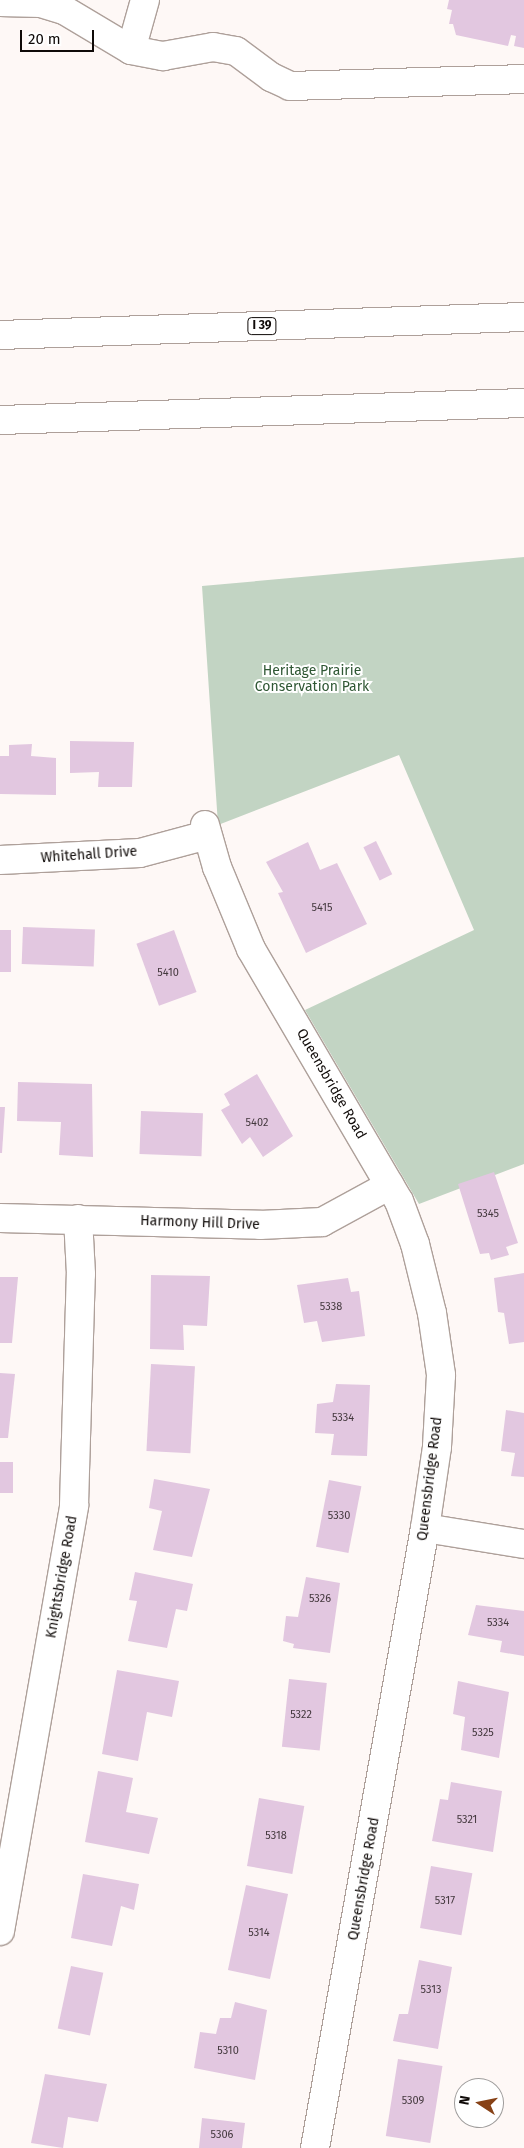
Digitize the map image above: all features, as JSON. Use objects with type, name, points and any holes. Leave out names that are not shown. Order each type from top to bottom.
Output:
[{"type":"main road","points":[[131,50],[145,0]]},
{"type":"main road","points":[[0,2],[41,4],[64,10],[96,33],[131,50],[163,56],[213,47],[236,51],[271,77],[290,86],[524,79]]},
{"type":"main road","name":"I 39","points":[[0,334],[524,317]]},
{"type":"main road","points":[[0,420],[524,403]]},
{"type":"main road","name":"Whitehall Drive","points":[[0,860],[140,853],[206,830]]},
{"type":"main road","name":"Queensbridge Road","points":[[206,830],[251,949],[390,1185],[415,1244],[432,1313],[441,1375],[437,1447],[425,1528],[315,2148]]},
{"type":"main road","name":"Harmony Hill Drive","points":[[0,1218],[260,1225],[322,1222],[390,1185]]},
{"type":"main road","name":"Knightsbridge Road","points":[[0,1931],[74,1505],[81,1274],[78,1219]]},
{"type":"main road","points":[[425,1528],[524,1544]]},
{"type":"green space","name":"Heritage Prairie Conservation Park","points":[[524,557],[524,1164],[419,1204],[305,1010],[474,930],[399,755],[218,825],[202,586]]},
{"type":"building","points":[[449,0],[524,0],[524,48],[514,46],[516,36],[511,35],[508,46],[456,35],[453,24],[449,24],[452,10],[447,9]]},
{"type":"building","points":[[70,741],[134,742],[132,787],[98,787],[99,772],[70,773]]},
{"type":"building","points":[[32,744],[31,756],[56,758],[56,795],[0,794],[0,756],[9,756],[9,745]]},
{"type":"building","points":[[376,841],[392,874],[380,880],[363,847]]},
{"type":"building","points":[[308,842],[320,870],[337,863],[367,924],[306,953],[278,893],[283,892],[266,862]]},
{"type":"building","points":[[23,927],[95,930],[94,966],[22,964]]},
{"type":"building","points":[[0,930],[11,930],[11,972],[0,972]]},
{"type":"building","points":[[174,930],[197,992],[159,1006],[136,944]]},
{"type":"building","points":[[257,1074],[293,1136],[263,1157],[250,1137],[242,1144],[221,1110],[230,1105],[224,1094]]},
{"type":"building","points":[[18,1082],[92,1084],[93,1157],[59,1155],[61,1122],[17,1121]]},
{"type":"building","points":[[0,1107],[5,1107],[2,1153],[0,1153]]},
{"type":"building","points":[[141,1111],[203,1113],[201,1156],[139,1154]]},
{"type":"building","points":[[494,1172],[518,1243],[506,1247],[509,1255],[491,1260],[489,1253],[480,1254],[458,1184]]},
{"type":"building","points":[[524,1273],[524,1342],[509,1344],[504,1313],[498,1312],[494,1278]]},
{"type":"building","points":[[151,1275],[210,1276],[207,1326],[183,1325],[184,1350],[150,1349]]},
{"type":"building","points":[[0,1277],[18,1277],[12,1343],[0,1343]]},
{"type":"building","points":[[348,1278],[351,1292],[359,1291],[365,1336],[322,1342],[317,1321],[304,1323],[297,1285]]},
{"type":"building","points":[[151,1364],[195,1366],[190,1453],[146,1451]]},
{"type":"building","points":[[0,1373],[15,1374],[8,1438],[0,1438]]},
{"type":"building","points":[[336,1384],[370,1385],[367,1456],[331,1455],[334,1434],[315,1433],[317,1404],[333,1402]]},
{"type":"building","points":[[506,1410],[524,1413],[524,1477],[511,1476],[515,1453],[501,1451]]},
{"type":"building","points":[[0,1462],[13,1462],[13,1493],[0,1493]]},
{"type":"building","points":[[154,1479],[210,1489],[192,1557],[153,1550],[162,1511],[149,1508]]},
{"type":"building","points":[[329,1480],[361,1486],[348,1553],[316,1547]]},
{"type":"building","points":[[135,1572],[193,1584],[187,1611],[176,1609],[167,1648],[128,1641],[137,1601],[129,1600]]},
{"type":"building","points":[[306,1577],[340,1583],[330,1653],[293,1648],[294,1644],[283,1641],[286,1616],[298,1617]]},
{"type":"building","points":[[476,1605],[524,1611],[524,1656],[500,1652],[502,1641],[468,1635]]},
{"type":"building","points":[[117,1670],[179,1681],[172,1717],[147,1712],[138,1761],[102,1754]]},
{"type":"building","points":[[289,1679],[327,1683],[320,1751],[282,1747]]},
{"type":"building","points":[[458,1681],[509,1692],[499,1758],[461,1750],[465,1717],[453,1714]]},
{"type":"building","points":[[98,1771],[133,1778],[126,1812],[158,1818],[149,1854],[85,1842]]},
{"type":"building","points":[[451,1782],[502,1791],[493,1852],[432,1841],[440,1799],[448,1800]]},
{"type":"building","points":[[259,1798],[304,1806],[292,1874],[247,1866]]},
{"type":"building","points":[[431,1866],[472,1873],[461,1935],[420,1928]]},
{"type":"building","points":[[83,1874],[139,1884],[134,1910],[121,1906],[112,1946],[71,1938]]},
{"type":"building","points":[[246,1885],[288,1894],[270,1979],[228,1970]]},
{"type":"building","points":[[419,1960],[452,1967],[438,2049],[393,2041],[399,2014],[408,2014]]},
{"type":"building","points":[[71,1966],[103,1973],[90,2035],[58,2029]]},
{"type":"building","points":[[235,2002],[267,2010],[255,2080],[194,2068],[200,2032],[216,2034],[220,2018],[231,2018]]},
{"type":"building","points":[[398,2059],[442,2066],[430,2143],[386,2136]]},
{"type":"building","points":[[45,2074],[107,2084],[98,2122],[68,2117],[63,2148],[31,2143]]},
{"type":"building","points":[[202,2118],[245,2123],[242,2148],[199,2148]]}]
